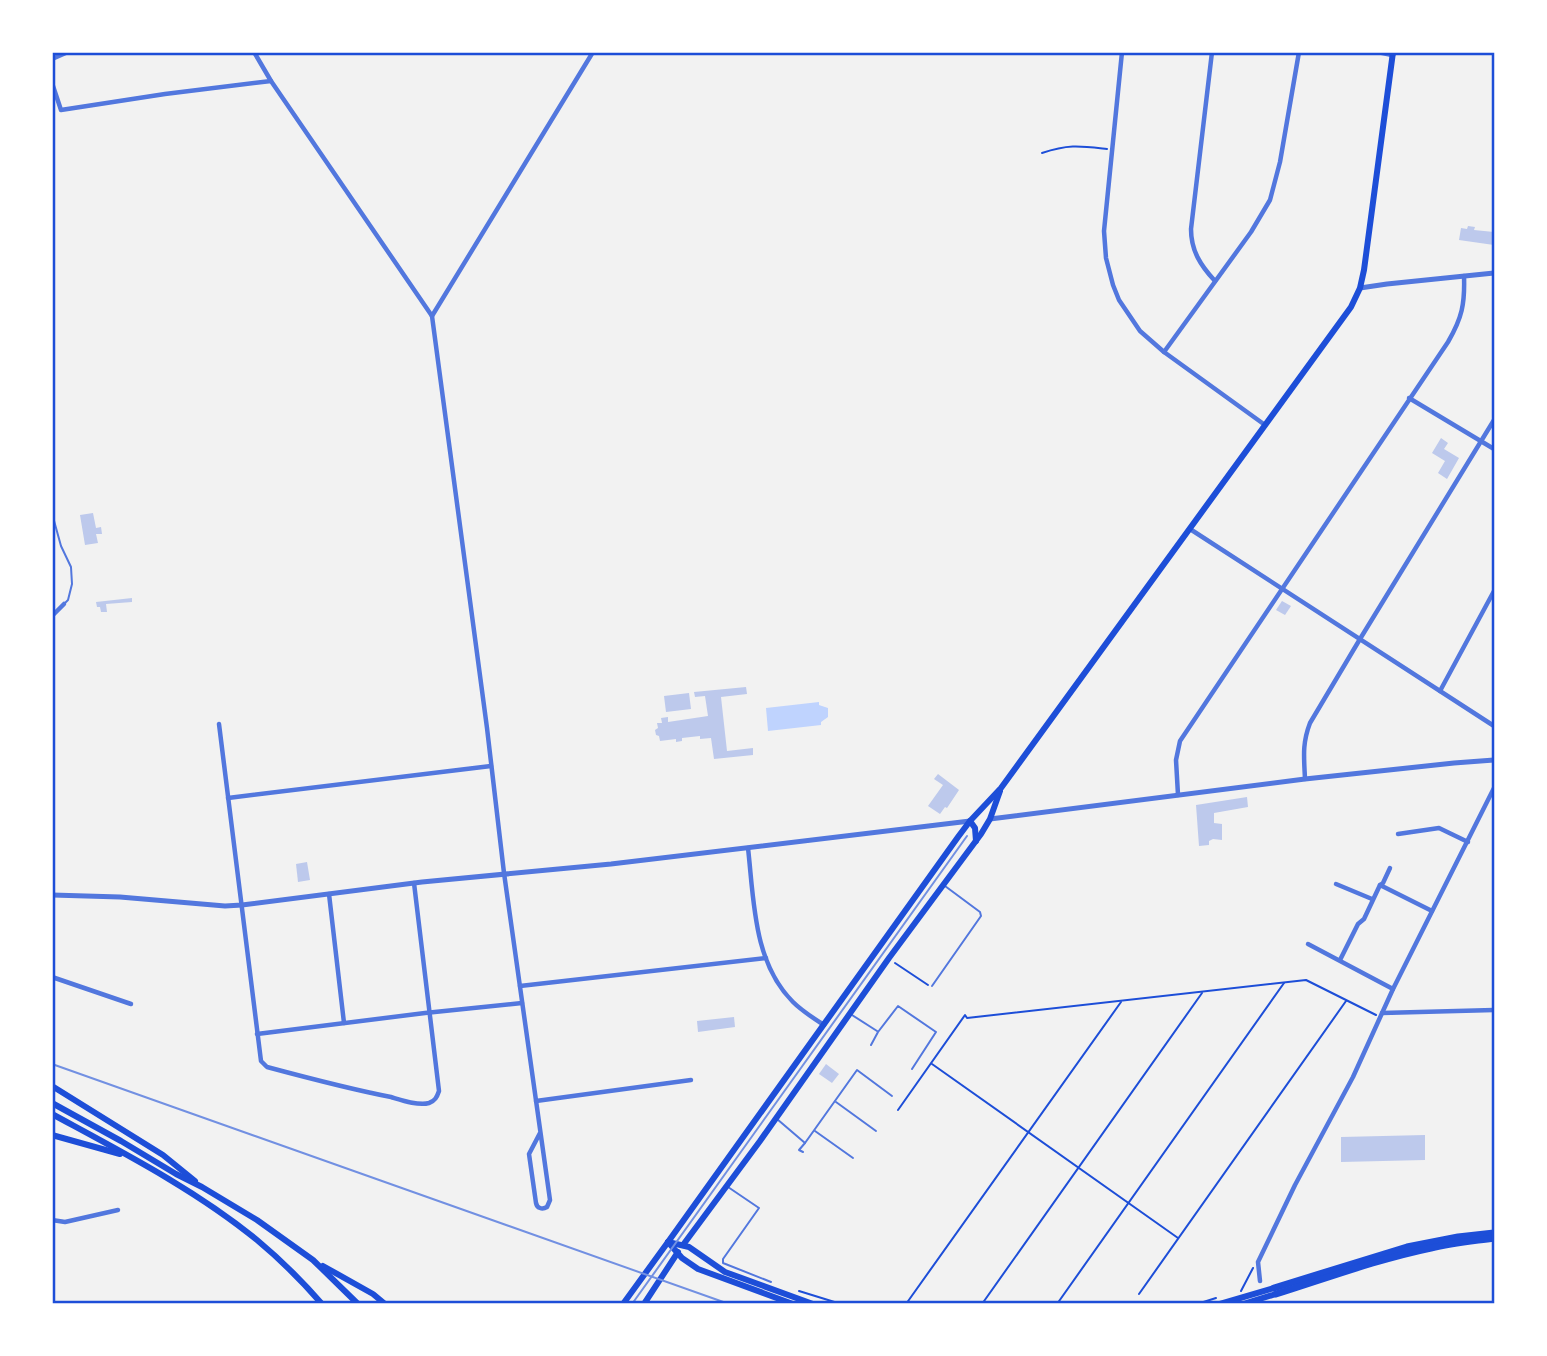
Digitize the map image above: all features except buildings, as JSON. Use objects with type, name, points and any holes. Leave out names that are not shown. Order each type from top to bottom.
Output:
[{"type":"highway","points":[[1275,1291],[1407,1247],[1494,1233]]},
{"type":"highway","points":[[1275,1291],[1409,1253],[1459,1242],[1494,1238]]},
{"type":"main road","points":[[623,1304],[970,821],[1001,788],[1351,307],[1360,288],[1366,260],[1393,54]]},
{"type":"main road","points":[[645,1302],[889,958],[976,841],[990,819],[1001,788]]},
{"type":"main road","points":[[970,821],[990,819]]},
{"type":"main road","points":[[970,821],[975,828],[976,841]]},
{"type":"main road","points":[[52,1086],[163,1155],[202,1187]]},
{"type":"main road","points":[[52,1103],[257,1220],[313,1260],[373,1294],[385,1304]]},
{"type":"main road","points":[[52,1114],[172,1181],[256,1240],[296,1275],[323,1304]]},
{"type":"main road","points":[[52,1135],[132,1157]]},
{"type":"main road","points":[[668,1241],[697,1252],[725,1272],[813,1304]]},
{"type":"main road","points":[[668,1241],[688,1264]]},
{"type":"main road","points":[[313,1260],[358,1304]]},
{"type":"main road","points":[[668,1267],[678,1262],[688,1264],[793,1304]]},
{"type":"main road","points":[[1220,1304],[1275,1291]]},
{"type":"main road","points":[[1243,1304],[1275,1291]]},
{"type":"street","points":[[52,59],[68,52]]},
{"type":"street","points":[[254,52],[271,81],[432,316],[504,873],[550,1200],[547,1207],[542,1209],[536,1203],[529,1154],[540,1133]]},
{"type":"street","points":[[432,316],[593,52]]},
{"type":"street","points":[[1122,52],[1104,231],[1105,258],[1119,300],[1129,317],[1151,342],[1265,425]]},
{"type":"street","points":[[1212,52],[1191,229],[1195,252],[1215,282]]},
{"type":"street","points":[[1164,352],[1259,221],[1270,200],[1280,162],[1298,52]]},
{"type":"street","points":[[1378,52],[1393,54]]},
{"type":"street","points":[[52,83],[61,110],[271,81]]},
{"type":"street","points":[[1360,288],[1494,273]]},
{"type":"street","points":[[1178,795],[1176,760],[1180,741],[1457,326],[1465,295],[1464,276]]},
{"type":"street","points":[[1409,398],[1494,449]]},
{"type":"street","points":[[1305,779],[1303,749],[1310,723],[1494,420]]},
{"type":"street","points":[[1190,530],[1494,726]]},
{"type":"street","points":[[1440,691],[1494,591]]},
{"type":"street","points":[[52,616],[64,604]]},
{"type":"street","points":[[219,724],[257,1034],[261,1061],[267,1067],[344,1088],[408,1101],[431,1102],[437,1097],[439,1091],[414,883]]},
{"type":"street","points":[[990,819],[1305,779],[1494,760]]},
{"type":"street","points":[[228,798],[491,766]]},
{"type":"street","points":[[1260,1282],[1258,1262],[1295,1185],[1353,1077],[1393,989],[1494,788]]},
{"type":"street","points":[[52,895],[242,905],[414,883],[611,864],[970,821]]},
{"type":"street","points":[[1398,834],[1439,828],[1468,842]]},
{"type":"street","points":[[748,848],[755,915],[766,958],[788,996],[824,1025]]},
{"type":"street","points":[[1340,960],[1390,869]]},
{"type":"street","points":[[1336,884],[1372,899]]},
{"type":"street","points":[[1380,885],[1432,911]]},
{"type":"street","points":[[329,894],[344,1023]]},
{"type":"street","points":[[1308,944],[1393,989]]},
{"type":"street","points":[[520,986],[766,958]]},
{"type":"street","points":[[52,977],[131,1004]]},
{"type":"street","points":[[257,1034],[522,1003]]},
{"type":"street","points":[[1381,1015],[1494,1010]]},
{"type":"street","points":[[536,1101],[691,1080]]},
{"type":"street","points":[[52,1220],[65,1222],[118,1210]]},
{"type":"lane","points":[[54,517],[61,546],[71,567],[72,584],[68,600],[64,604]]},
{"type":"lane","points":[[932,986],[981,916],[980,912],[944,886]]},
{"type":"lane","points":[[871,1045],[898,1006],[936,1032],[912,1069]]},
{"type":"lane","points":[[850,1014],[878,1032]]},
{"type":"lane","points":[[803,1152],[799,1150],[857,1070],[892,1096]]},
{"type":"lane","points":[[835,1101],[876,1131]]},
{"type":"lane","points":[[776,1118],[805,1143]]},
{"type":"lane","points":[[814,1130],[853,1158]]},
{"type":"lane","points":[[727,1186],[759,1208],[723,1259],[723,1263],[771,1282]]},
{"type":"path","points":[[1042,153],[1071,145],[1112,149]]},
{"type":"path","points":[[889,958],[932,986]]},
{"type":"path","points":[[898,1110],[965,1015],[967,1018],[1307,980],[1381,1015]]},
{"type":"path","points":[[1057,1304],[1284,983]]},
{"type":"path","points":[[982,1304],[1202,992]]},
{"type":"path","points":[[1139,1293],[1347,1000]]},
{"type":"path","points":[[906,1304],[1122,1001]]},
{"type":"path","points":[[931,1063],[1178,1238]]},
{"type":"path","points":[[1241,1292],[1258,1262]]},
{"type":"path","points":[[798,1291],[841,1304]]},
{"type":"water","points":[[819,702],[819,705],[828,708],[828,717],[821,725],[768,731],[766,708]]},
{"type":"tram line","points":[[632,1304],[967,836]]},
{"type":"railway","points":[[52,1064],[729,1304]]}]
